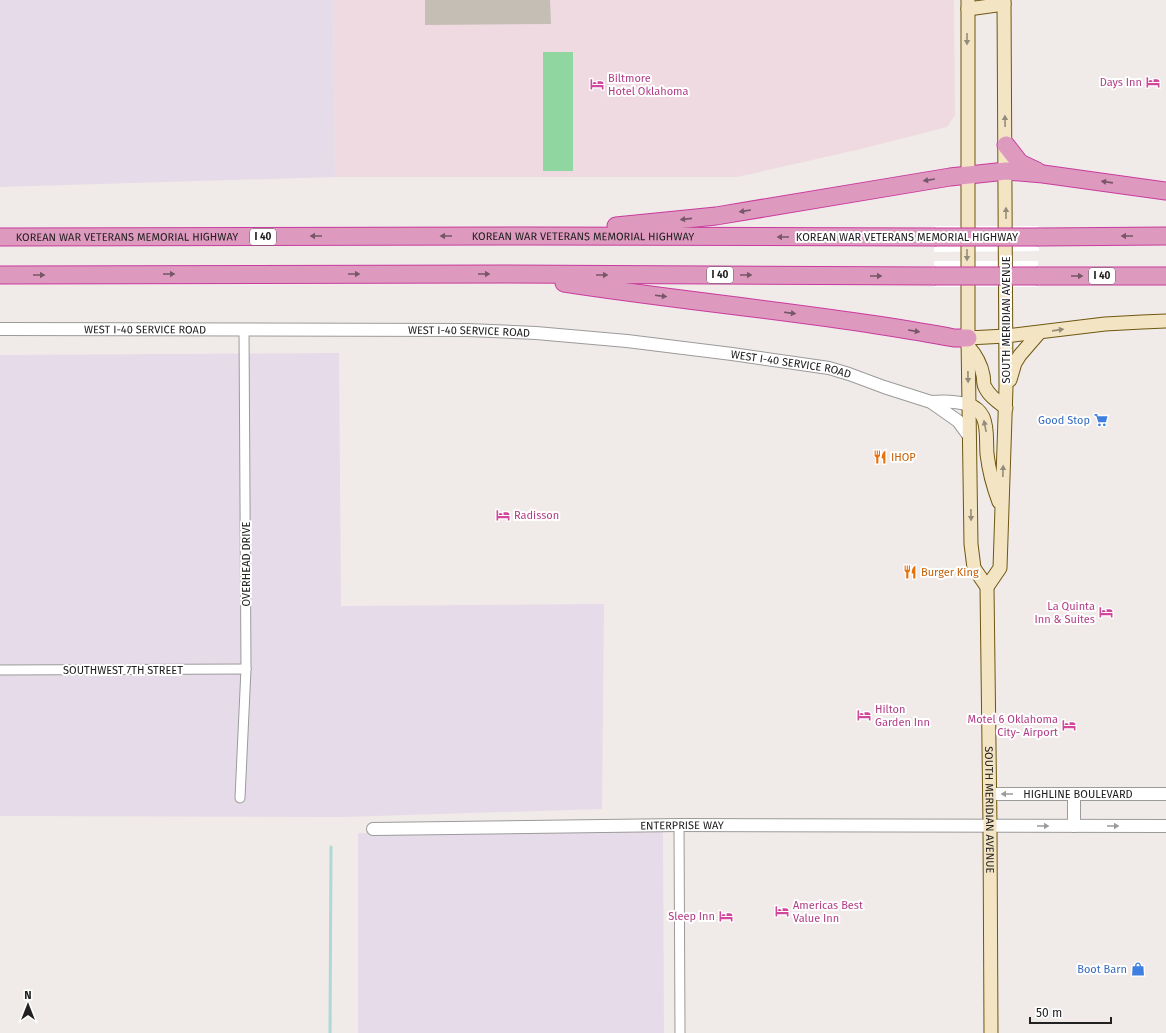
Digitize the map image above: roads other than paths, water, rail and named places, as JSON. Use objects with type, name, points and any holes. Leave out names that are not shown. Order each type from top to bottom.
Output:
[{"type":"highway","points":[[1006,145],[1020,163],[1043,174]]},
{"type":"highway","points":[[527,236],[716,216],[967,174],[1006,171],[1043,174],[1166,190]]},
{"type":"highway","name":"KOREAN WAR VETERANS MEMORIAL HIGHWAY","points":[[0,238],[1166,236]]},
{"type":"highway","points":[[507,274],[622,292],[876,325],[954,338],[968,342]]},
{"type":"highway","name":"I 40","points":[[0,275],[507,274],[1166,276]]},
{"type":"main road","points":[[987,587],[974,568],[972,544],[968,342],[968,4],[1004,2]]},
{"type":"main road","name":"SOUTH MERIDIAN AVENUE","points":[[991,1033],[987,587],[1000,568],[1006,408],[1006,145],[1004,2]]},
{"type":"main road","points":[[968,342],[1105,324],[1166,322]]},
{"type":"main road","points":[[1006,387],[1012,377],[1017,359],[1039,333]]},
{"type":"main road","points":[[968,342],[983,374],[984,386],[990,395],[1006,408]]},
{"type":"main road","points":[[969,405],[982,415],[984,421],[986,428],[987,455],[992,482],[1001,510]]},
{"type":"street","name":"WEST I-40 SERVICE ROAD","points":[[0,329],[484,331],[536,333],[627,341],[829,368],[931,402],[958,421],[969,436]]},
{"type":"street","name":"OVERHEAD DRIVE","points":[[240,798],[246,669],[244,329]]},
{"type":"street","name":"WEST I-40 SERVICE ROAD","points":[[931,402],[948,401],[969,405]]},
{"type":"street","name":"SOUTHWEST 7TH STREET","points":[[0,670],[246,669]]},
{"type":"street","name":"HIGHLINE BOULEVARD","points":[[990,794],[1166,794]]},
{"type":"street","points":[[1074,794],[1074,826]]},
{"type":"street","points":[[679,825],[680,1033]]},
{"type":"street","name":"ENTERPRISE WAY","points":[[373,829],[679,825],[990,826]]},
{"type":"street","points":[[990,826],[1166,826]]},
{"type":"waterway","points":[[330,1033],[331,847]]},
{"type":"place","name":"Days Inn","points":[[1153,82]]},
{"type":"place","name":"Biltmore Hotel Oklahoma","points":[[597,84]]},
{"type":"place","name":"Good Stop","points":[[1101,420]]},
{"type":"place","name":"IHOP","points":[[880,457]]},
{"type":"place","name":"Radisson","points":[[503,515]]},
{"type":"place","name":"Burger King","points":[[910,572]]},
{"type":"place","name":"La Quinta Inn & Suites","points":[[1106,612]]},
{"type":"place","name":"Hilton Garden Inn","points":[[864,715]]},
{"type":"place","name":"Motel 6 Oklahoma City- Airport","points":[[1069,725]]},
{"type":"place","name":"Americas Best Value Inn","points":[[782,911]]},
{"type":"place","name":"Sleep Inn","points":[[726,916]]},
{"type":"place","name":"Boot Barn","points":[[1138,969]]}]
